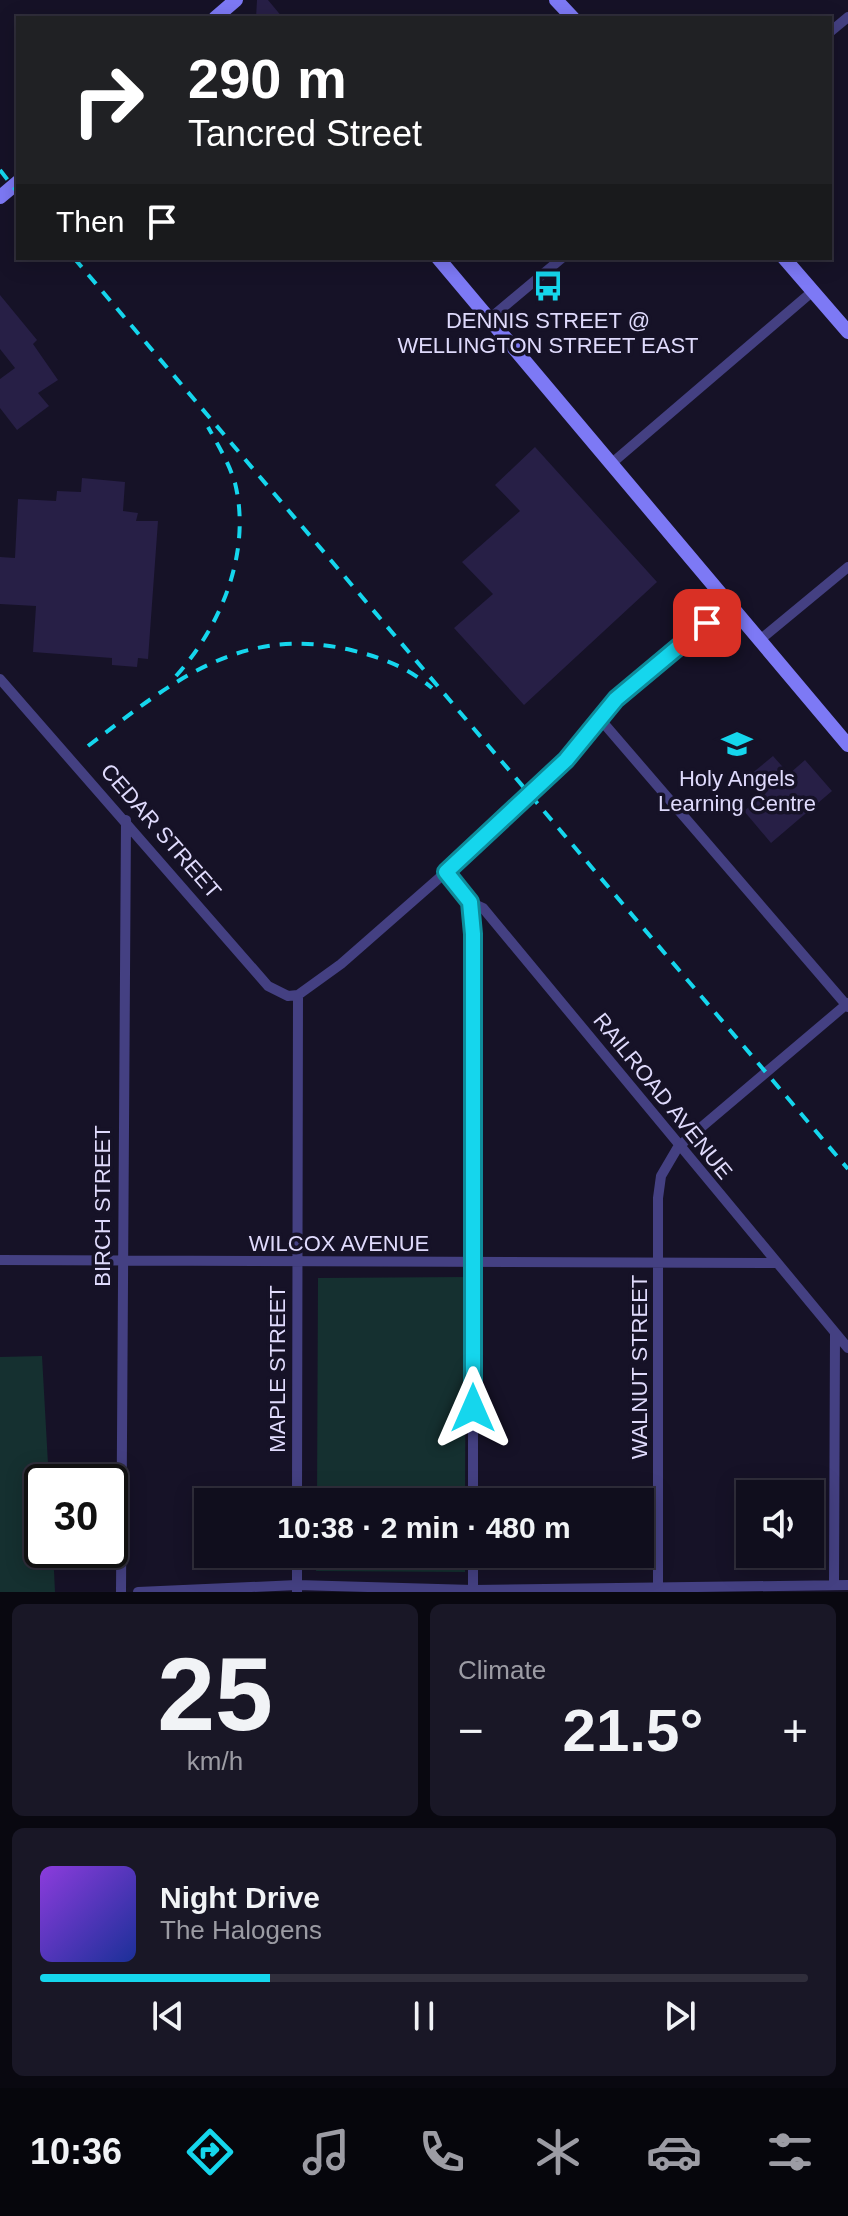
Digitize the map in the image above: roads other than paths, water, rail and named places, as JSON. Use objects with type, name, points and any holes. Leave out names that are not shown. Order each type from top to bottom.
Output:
[{"type":"main road","points":[[556,0],[571,16]]},
{"type":"main road","points":[[0,197],[16,184]]},
{"type":"main road","points":[[440,260],[848,745]]},
{"type":"main road","points":[[786,260],[848,332]]},
{"type":"street","points":[[832,30],[848,17]]},
{"type":"street","points":[[488,320],[560,260]]},
{"type":"street","points":[[612,463],[813,291]]},
{"type":"street","points":[[761,639],[848,567]]},
{"type":"street","points":[[298,995],[341,964],[446,872],[566,760],[616,699],[729,604]]},
{"type":"street","name":"CEDAR STREET","points":[[0,679],[268,986],[288,996],[298,995]]},
{"type":"street","points":[[600,719],[847,1005],[678,1147]]},
{"type":"street","name":"BIRCH STREET","points":[[121,1592],[126,820]]},
{"type":"street","name":"RAILROAD AVENUE","points":[[446,872],[470,902],[483,908],[774,1263],[848,1348]]},
{"type":"street","points":[[470,902],[473,934],[473,1488]]},
{"type":"street","name":"MAPLE STREET","points":[[297,1488],[298,995]]},
{"type":"street","name":"WALNUT STREET","points":[[658,1590],[658,1198],[661,1176],[678,1147]]},
{"type":"street","name":"WILCOX AVENUE","points":[[0,1260],[122,1263],[774,1263]]},
{"type":"street","points":[[834,1585],[835,1333]]},
{"type":"street","points":[[297,1568],[297,1589]]},
{"type":"street","points":[[473,1568],[473,1591]]},
{"type":"street","points":[[138,1592],[658,1590],[848,1585]]},
{"type":"railway","points":[[0,170],[16,190]]},
{"type":"railway","points":[[76,260],[848,1169]]},
{"type":"railway","points":[[176,676],[207,634],[229,587],[236,561],[239,509],[235,483],[208,427]]},
{"type":"railway","points":[[88,746],[178,681],[240,652],[274,645],[311,644],[363,653],[404,669],[432,688]]},
{"type":"place","name":"DENNIS STREET @ WELLINGTON STREET EAST","points":[[548,286]]},
{"type":"place","name":"Holy Angels Learning Centre","points":[[737,744]]}]
